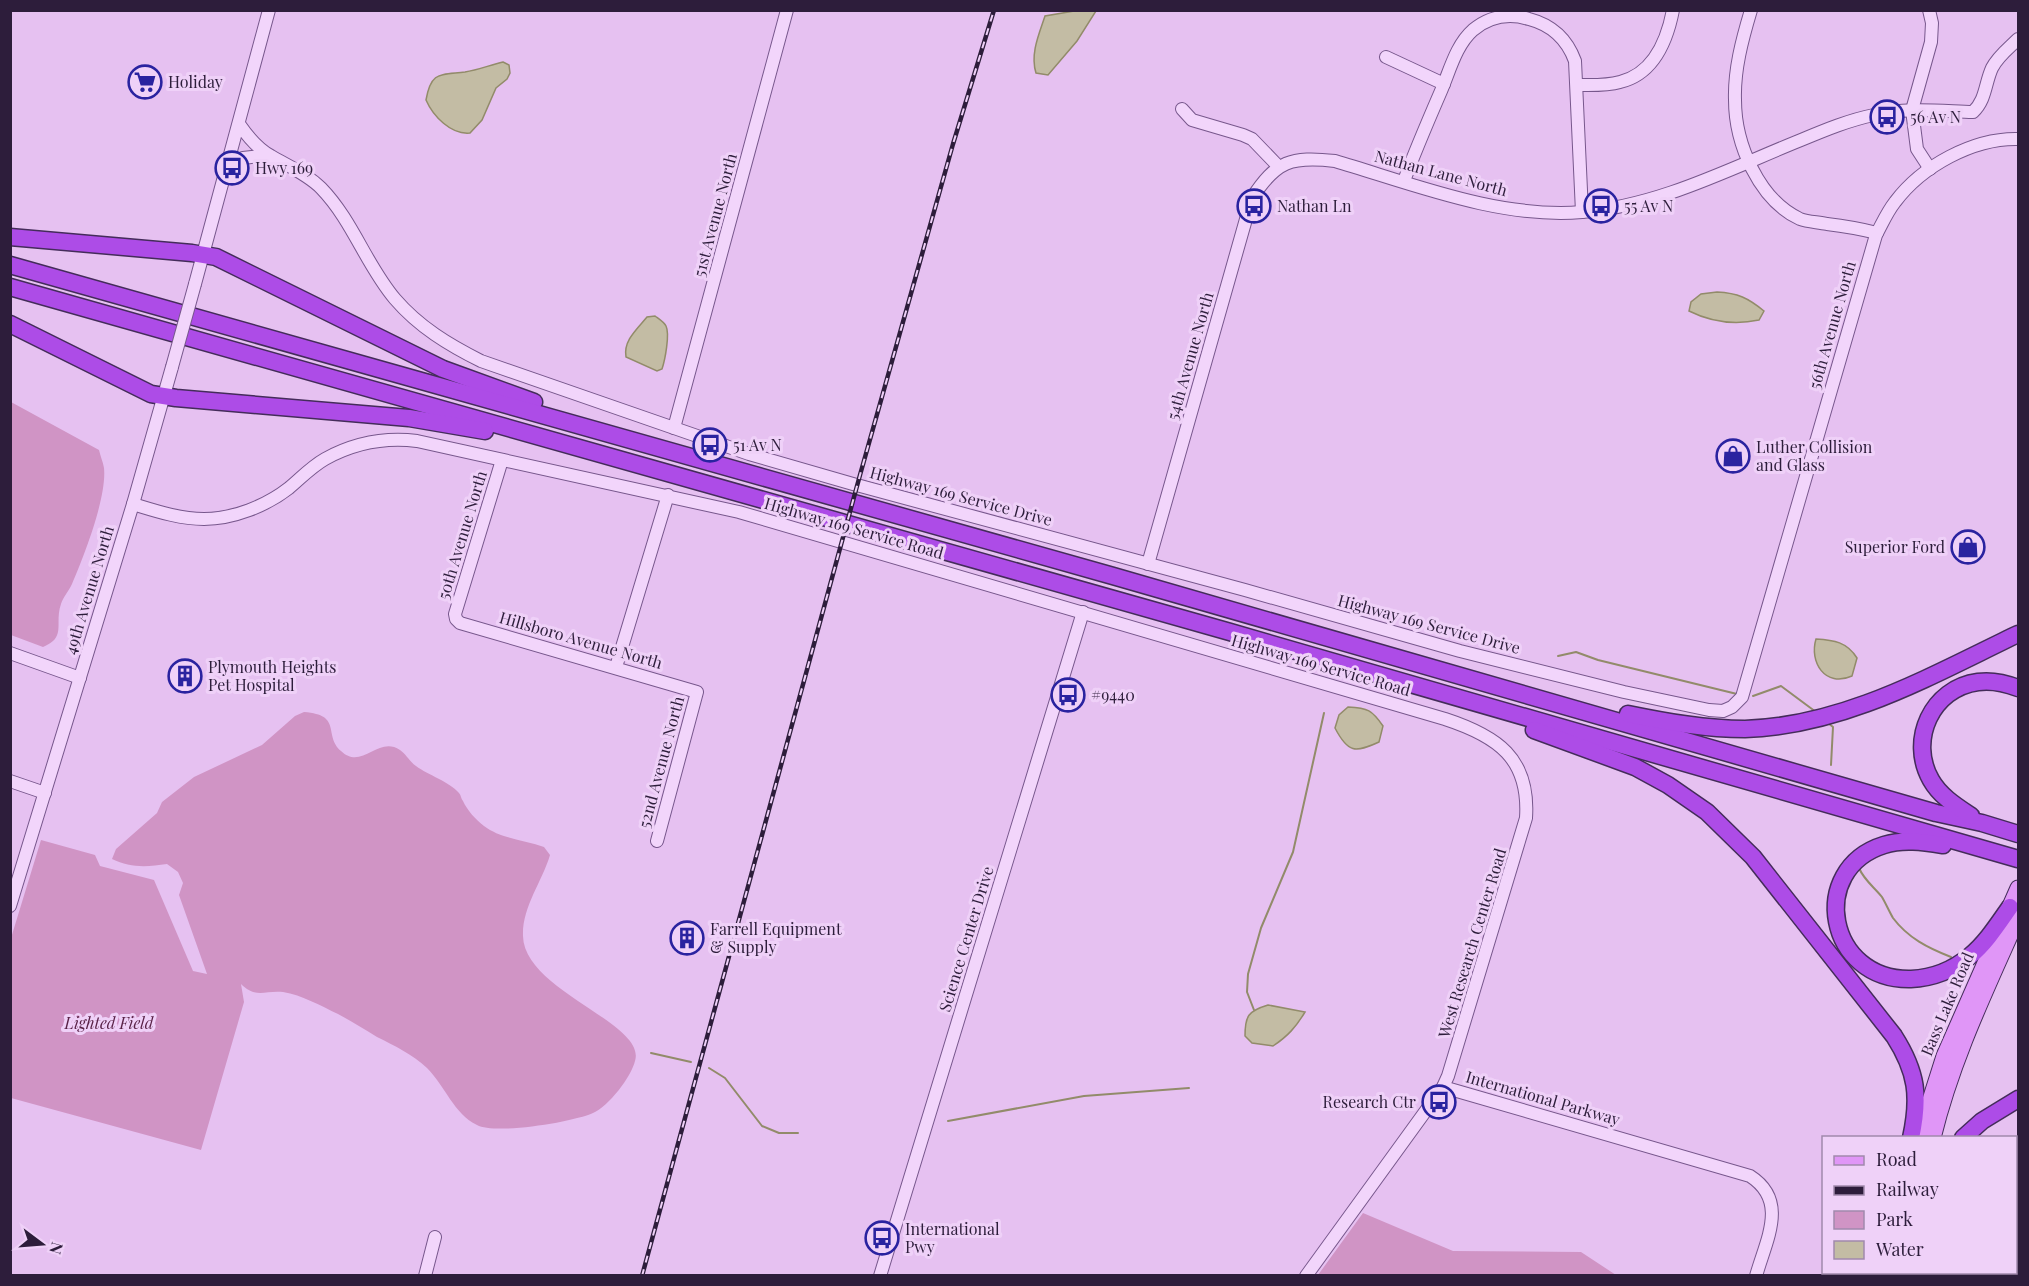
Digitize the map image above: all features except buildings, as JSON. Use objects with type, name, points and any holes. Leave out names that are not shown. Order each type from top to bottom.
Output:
[{"type":"highway","points":[[10,237],[204,254],[216,257],[443,369],[584,420],[616,436]]},
{"type":"highway","points":[[10,265],[1936,813],[2019,834]]},
{"type":"highway","points":[[10,287],[1444,693],[2019,859]]},
{"type":"highway","points":[[10,324],[151,394],[408,418],[584,449]]},
{"type":"highway","points":[[1482,683],[1688,725],[1744,729],[1775,727],[1818,719],[1872,702],[2019,634]]},
{"type":"highway","points":[[1982,823],[1953,804],[1931,781],[1926,770],[1922,749],[1925,725],[1928,716],[1941,699],[1957,688],[1978,682],[1998,682],[2019,688]]},
{"type":"highway","points":[[1444,693],[1490,714],[1616,759],[1655,777],[1690,799],[1731,833],[1754,857],[1903,1050],[1916,1086],[1916,1110],[1911,1136]]},
{"type":"highway","points":[[1998,853],[1911,842],[1893,843],[1874,849],[1855,862],[1843,880],[1837,899],[1838,929],[1847,948],[1869,970],[1892,978],[1917,979],[1947,971],[1969,957],[2014,912]]},
{"type":"highway","points":[[1964,1136],[1982,1121],[2019,1099]]},
{"type":"main road","name":"Bass Lake Road","points":[[1933,1136],[1946,1088],[2014,912],[2019,888]]},
{"type":"main road","name":"Bass Lake Road","points":[[1918,1136],[1948,1045],[2014,912]]},
{"type":"street","name":"49th Avenue North","points":[[11,904],[133,504],[227,171],[269,10]]},
{"type":"street","name":"51st Avenue North","points":[[674,428],[788,10]]},
{"type":"street","points":[[1577,85],[1621,82],[1645,69],[1665,42],[1673,10]]},
{"type":"street","points":[[1751,10],[1737,64],[1735,102],[1741,140],[1761,185],[1780,207],[1802,220],[1877,233]]},
{"type":"street","points":[[1929,10],[1932,23],[1931,42],[1912,110],[1917,149],[1930,169],[1962,150],[2008,138],[2019,139]]},
{"type":"street","points":[[1404,181],[1464,39],[1486,21],[1510,15],[1541,23],[1564,40],[1575,61],[1582,212]]},
{"type":"street","points":[[1912,110],[1973,112],[1981,105],[1991,70],[1999,58],[2019,39]]},
{"type":"street","points":[[1386,57],[1444,84]]},
{"type":"street","points":[[1182,109],[1192,120],[1252,139],[1278,166]]},
{"type":"street","name":"Nathan Lane North","points":[[1278,166],[1312,158],[1335,161],[1506,209],[1582,212],[1610,208],[1662,195],[1849,122],[1898,110],[1912,110]]},
{"type":"street","name":"Highway 169 Service Drive","points":[[239,124],[250,141],[268,155],[303,173],[319,185],[333,201],[395,299],[424,328],[481,361],[749,454],[843,481],[1504,663],[1678,704],[1723,711],[1732,707]]},
{"type":"street","points":[[227,171],[243,158],[268,155]]},
{"type":"street","name":"54th Avenue North","points":[[1148,564],[1252,198],[1264,180],[1278,166]]},
{"type":"street","name":"56th Avenue North","points":[[1732,707],[1743,697],[1877,233],[1894,202],[1920,175],[1930,169]]},
{"type":"street","name":"Highway 169 Service Road","points":[[133,504],[193,519],[214,518],[241,512],[277,496],[313,467],[335,454],[380,440],[417,441],[668,495],[739,512],[1476,729],[1499,745],[1513,761],[1525,787],[1527,807]]},
{"type":"street","name":"50th Avenue North","points":[[456,619],[455,614],[502,460]]},
{"type":"street","points":[[616,667],[668,495]]},
{"type":"street","name":"Science Center Drive","points":[[880,1275],[1083,612]]},
{"type":"street","name":"Hillsboro Avenue North","points":[[456,619],[460,623],[697,692]]},
{"type":"street","points":[[10,653],[80,678]]},
{"type":"street","name":"52nd Avenue North","points":[[657,841],[697,692]]},
{"type":"street","points":[[10,781],[45,793]]},
{"type":"street","name":"West Research Center Road","points":[[1443,1087],[1521,841],[1527,807]]},
{"type":"street","name":"International Parkway","points":[[1306,1275],[1443,1087],[1750,1176],[1761,1183],[1772,1202],[1773,1218],[1756,1275]]},
{"type":"street","points":[[425,1275],[435,1236]]},
{"type":"green space","points":[[11,402],[99,450],[104,468],[98,510],[77,572],[61,604],[57,634],[55,639],[43,647],[11,635]]},
{"type":"green space","name":"Lighted Field","points":[[304,712],[324,717],[328,721],[336,745],[349,756],[363,756],[384,747],[400,750],[416,766],[455,789],[469,811],[484,826],[505,837],[544,847],[550,855],[529,905],[523,936],[529,956],[543,973],[562,990],[623,1033],[634,1047],[633,1068],[606,1104],[583,1117],[535,1126],[500,1129],[477,1125],[462,1114],[427,1068],[403,1051],[338,1014],[304,998],[283,992],[256,993],[241,984],[244,1002],[201,1150],[11,1098],[11,938],[41,840],[95,855],[100,866],[154,880],[193,971],[207,974],[179,895],[183,883],[178,872],[167,864],[139,866],[112,859],[116,849],[157,813],[162,802],[194,777],[262,745],[295,716]]},
{"type":"green space","points":[[1363,1213],[1453,1251],[1581,1252],[1616,1275],[1318,1275]]},
{"type":"water","points":[[1080,10],[1096,11],[1077,41],[1048,75],[1036,73],[1035,51],[1045,16]]},
{"type":"water","points":[[503,62],[509,65],[510,73],[507,79],[496,88],[482,120],[470,133],[450,128],[429,106],[426,100],[428,91],[438,76],[470,71]]},
{"type":"water","points":[[1717,292],[1742,297],[1764,311],[1759,320],[1732,322],[1706,318],[1689,311],[1691,302],[1701,294]]},
{"type":"water","points":[[655,316],[667,330],[667,347],[663,365],[662,369],[657,371],[626,357],[629,340],[635,331],[647,317]]},
{"type":"water","points":[[1816,639],[1840,643],[1849,648],[1857,658],[1852,676],[1834,679],[1821,671],[1815,656]]},
{"type":"water","points":[[1348,707],[1365,709],[1376,716],[1383,726],[1379,742],[1364,748],[1353,749],[1344,742],[1335,728],[1339,715]]},
{"type":"water","points":[[1268,1005],[1305,1012],[1291,1031],[1273,1046],[1252,1043],[1245,1036],[1249,1015]]},
{"type":"waterway","points":[[1558,656],[1576,652],[1598,660],[1737,694]]},
{"type":"waterway","points":[[1753,696],[1781,686],[1816,712]]},
{"type":"waterway","points":[[1254,1010],[1247,992],[1248,974],[1261,928],[1293,852],[1324,713]]},
{"type":"waterway","points":[[1828,723],[1833,727],[1831,765]]},
{"type":"waterway","points":[[1859,868],[1866,880],[1882,897],[1893,918],[1905,931],[1926,946],[1951,957]]},
{"type":"waterway","points":[[651,1053],[691,1062]]},
{"type":"waterway","points":[[709,1068],[725,1078],[762,1126],[779,1133],[798,1133]]},
{"type":"waterway","points":[[948,1121],[1084,1096],[1189,1088]]},
{"type":"railway","points":[[642,1276],[860,475],[953,144],[994,10]]},
{"type":"place","name":"Holiday","points":[[145,82]]},
{"type":"place","name":"56 Av N","points":[[1887,117]]},
{"type":"place","name":"Hwy 169","points":[[232,168]]},
{"type":"place","name":"Nathan Ln","points":[[1254,206]]},
{"type":"place","name":"55 Av N","points":[[1601,206]]},
{"type":"place","name":"51 Av N","points":[[710,445]]},
{"type":"place","name":"Luther Collision and Glass","points":[[1733,456]]},
{"type":"place","name":"Superior Ford","points":[[1968,547]]},
{"type":"place","name":"Plymouth Heights Pet Hospital","points":[[185,676]]},
{"type":"place","name":"#9440","points":[[1068,695]]},
{"type":"place","name":"Farrell Equipment & Supply","points":[[687,938]]},
{"type":"place","name":"Research Ctr","points":[[1439,1102]]},
{"type":"place","name":"International Pwy","points":[[882,1238]]}]
